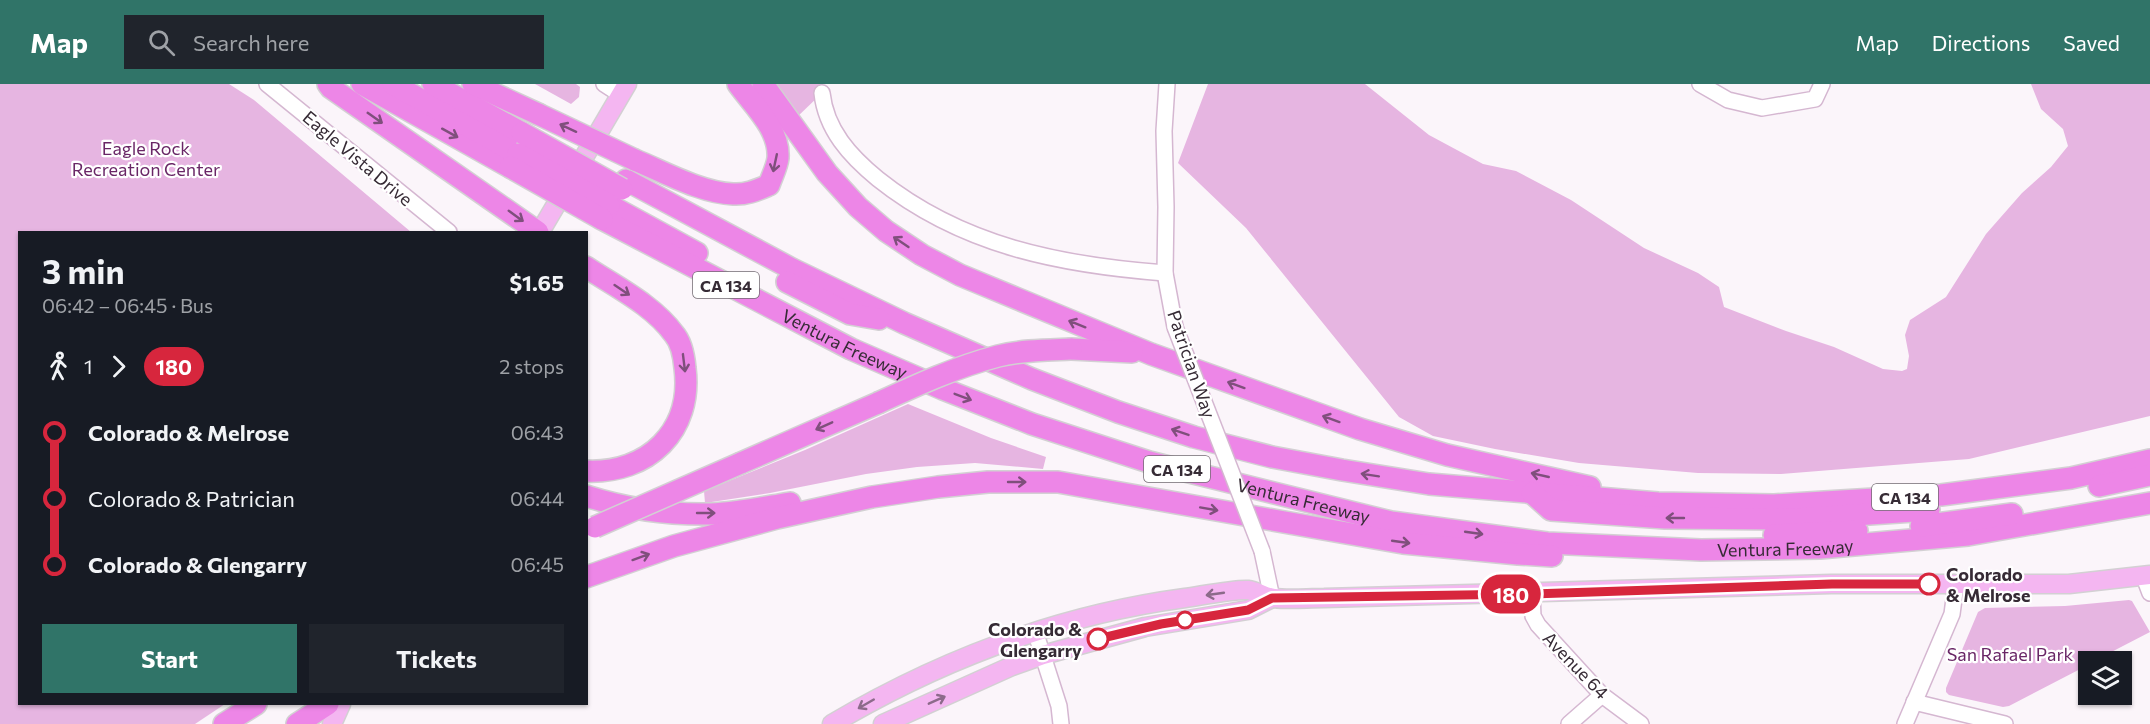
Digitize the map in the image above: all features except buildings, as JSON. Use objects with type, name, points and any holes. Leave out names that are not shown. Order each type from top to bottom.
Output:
[{"type":"highway","points":[[328,84],[538,231]]},
{"type":"highway","name":"Ventura Freeway","points":[[362,84],[514,161],[615,198],[792,269],[904,323],[1032,379],[1118,412],[1194,437],[1272,457],[1429,484],[1658,503],[1774,505],[1941,495],[2071,478],[2150,460]]},
{"type":"highway","points":[[393,84],[514,161]]},
{"type":"highway","points":[[434,84],[530,124],[635,160],[707,189],[732,194],[752,192],[768,184],[778,157],[776,142],[769,126],[738,84]]},
{"type":"highway","name":"Ventura Freeway","points":[[457,84],[530,124],[615,198],[851,349],[1032,424],[1149,462],[1392,522],[1547,543],[1701,550],[1820,548],[1968,535],[2150,503]]},
{"type":"highway","points":[[474,84],[530,124]]},
{"type":"highway","points":[[763,84],[827,173],[858,207],[885,231],[922,255],[960,275],[1151,354],[1360,429],[1447,455],[1658,503]]},
{"type":"highway","points":[[588,268],[656,314],[676,335],[683,353],[686,377],[685,400],[679,422],[667,440],[647,457],[627,467],[602,472],[588,471]]},
{"type":"highway","points":[[590,529],[946,373],[999,356],[1071,348],[1151,354]]},
{"type":"highway","points":[[1532,493],[1551,510],[1665,518],[1795,519],[1995,504],[2150,475]]},
{"type":"highway","points":[[588,576],[674,546],[777,518],[872,498],[938,487],[988,482]]},
{"type":"highway","points":[[588,497],[609,503],[665,513],[713,514],[866,490],[920,484],[1058,482],[1403,543],[1518,554],[1644,559],[1701,550]]},
{"type":"highway","points":[[1517,539],[1554,528],[1658,536],[1833,533],[1904,528],[2038,510],[2150,489]]},
{"type":"highway","points":[[224,724],[254,705]]},
{"type":"highway","points":[[297,724],[326,705]]},
{"type":"main road","points":[[540,231],[624,90]]},
{"type":"main road","points":[[842,721],[917,678],[991,646],[1035,631],[1074,619],[1147,603],[1247,590],[1272,598],[1532,594],[1832,584],[2148,582]]},
{"type":"main road","points":[[883,724],[1012,666],[1044,655],[1145,627],[1248,610],[1272,598]]},
{"type":"main road","points":[[332,724],[341,705]]},
{"type":"street","name":"Eagle Vista Drive","points":[[267,84],[448,231]]},
{"type":"street","points":[[604,84],[624,90]]},
{"type":"street","name":"Patrician Way","points":[[1167,84],[1164,131],[1165,273],[1175,327],[1262,551],[1272,598]]},
{"type":"street","points":[[1700,84],[1728,100],[1762,108],[1815,99],[1822,84]]},
{"type":"street","points":[[822,93],[830,125],[842,144],[863,167],[902,198],[937,219],[978,237],[1017,249],[1077,263],[1165,273]]},
{"type":"street","points":[[1905,724],[1952,614],[1956,584]]},
{"type":"street","name":"Avenue 64","points":[[1532,594],[1533,616],[1538,625],[1602,695],[1641,724]]},
{"type":"street","points":[[1035,631],[1059,706],[1061,724]]},
{"type":"street","points":[[1569,724],[1602,695]]},
{"type":"street","points":[[1914,702],[2005,724]]},
{"type":"green space","name":"Eagle Rock Recreation Center","points":[[0,84],[229,84],[254,100],[410,231],[18,231],[18,705],[224,705],[195,724],[0,724]]},
{"type":"green space","points":[[535,84],[576,84],[580,87],[579,97],[571,104]]},
{"type":"green space","points":[[765,84],[822,84],[822,93],[795,119]]},
{"type":"green space","points":[[1208,84],[1365,84],[1429,135],[1483,164],[1516,171],[1571,200],[1644,248],[1698,273],[1719,287],[1724,307],[1834,347],[1883,369],[1902,371],[1907,369],[1909,356],[1905,335],[1910,320],[1946,297],[1986,234],[2022,193],[2051,167],[2068,146],[2063,129],[2041,109],[2031,84],[2150,84],[2150,416],[1969,459],[1781,474],[1698,473],[1579,463],[1433,436],[1399,417],[1246,228],[1178,163]]},
{"type":"green space","points":[[908,404],[991,438],[1046,457],[1043,469],[975,463],[917,467],[705,503],[704,491],[805,450]]},
{"type":"green space","name":"San Rafael Park","points":[[2129,600],[2132,601],[2150,632],[2113,651],[2078,651],[2078,670],[2009,706],[2003,707],[1949,695],[1946,692],[1978,612],[1985,608],[2065,606]]},
{"type":"bus line","name":"180","points":[[1098,639],[1176,621],[1248,610],[1272,598],[1532,594],[1832,584],[1929,584]]},
{"type":"place","name":"Colorado & Melrose","points":[[1929,584]]},
{"type":"place","name":"Colorado & Glengarry","points":[[1098,639]]}]
